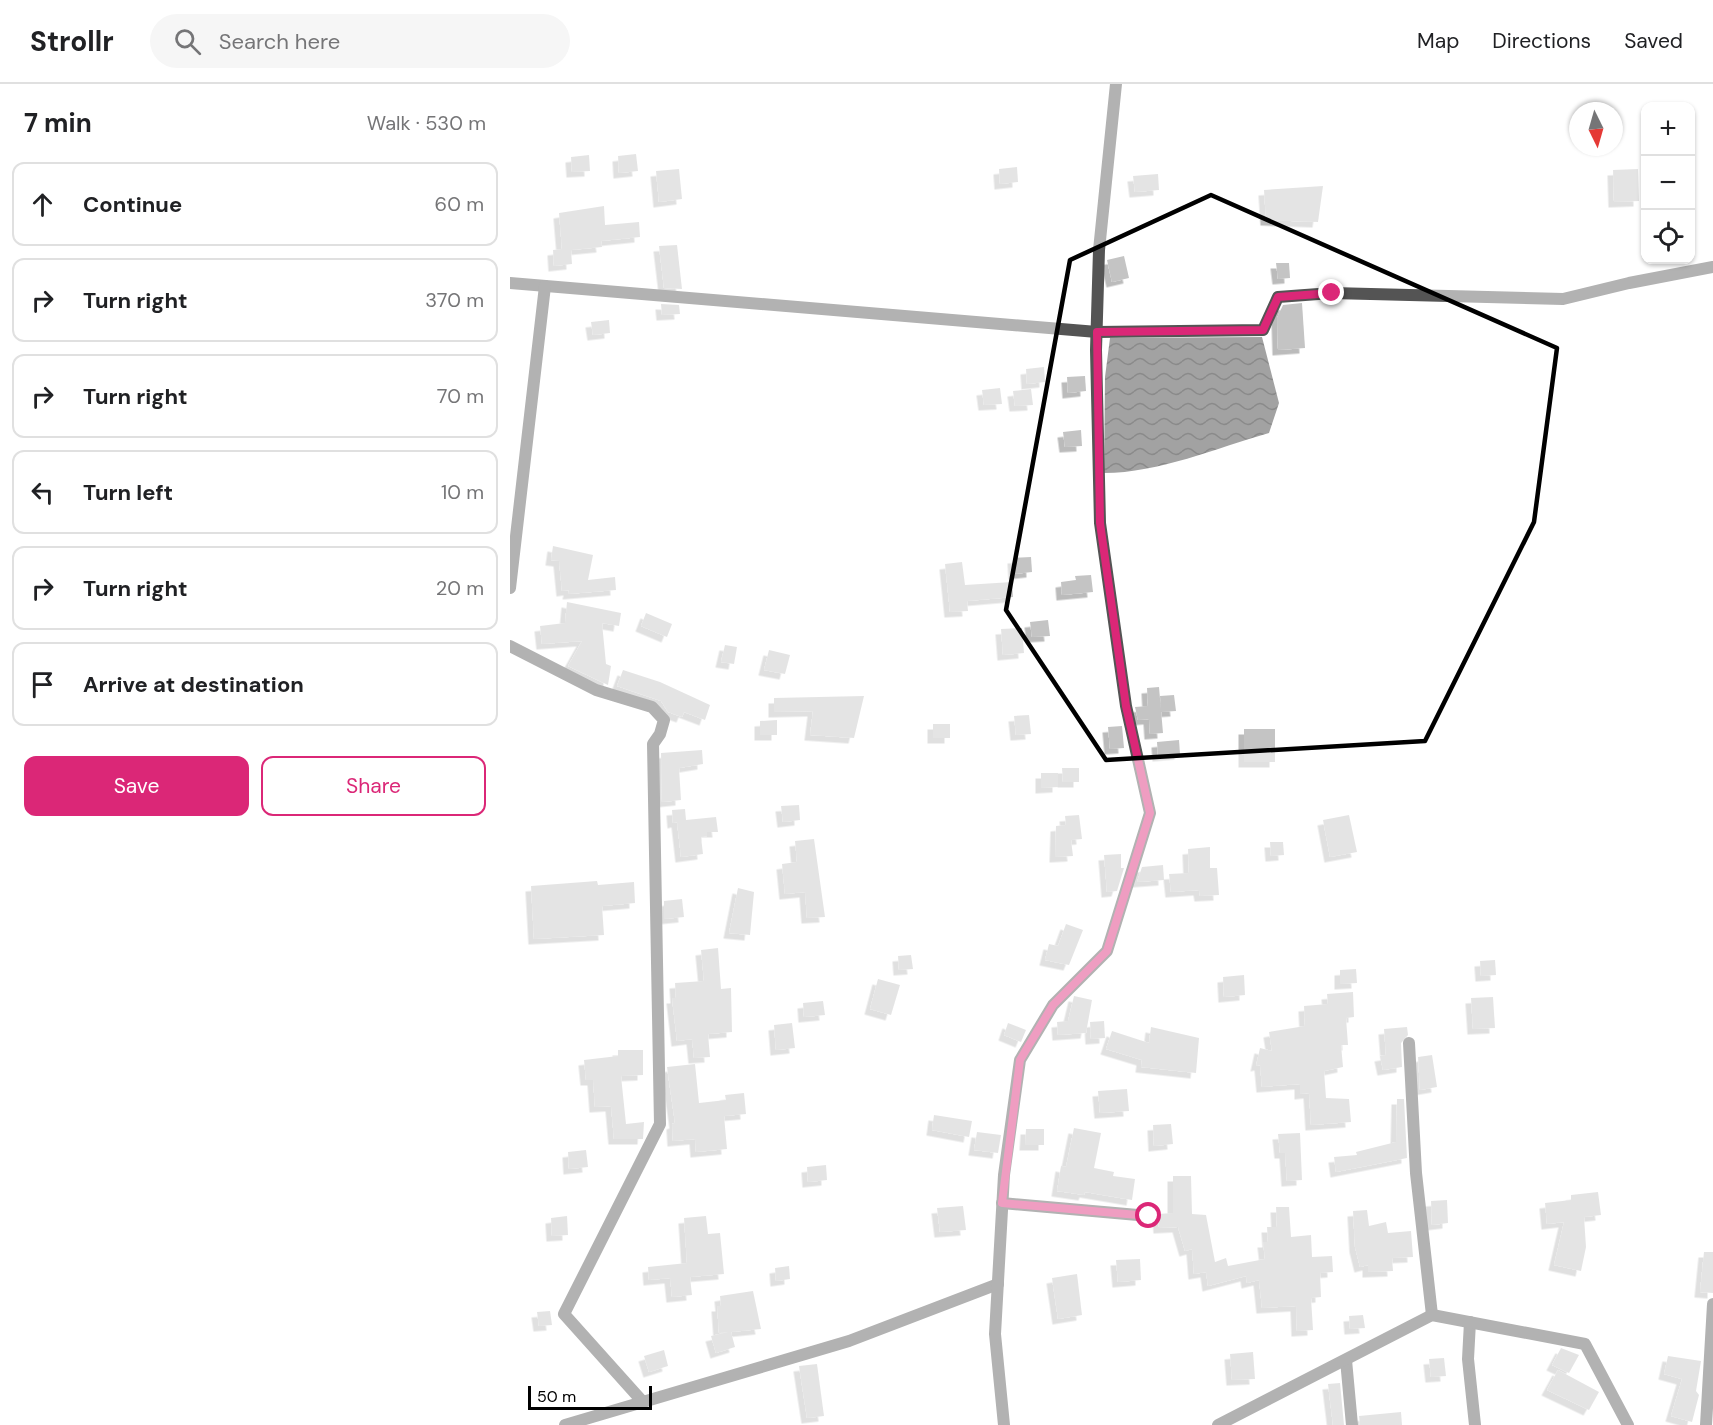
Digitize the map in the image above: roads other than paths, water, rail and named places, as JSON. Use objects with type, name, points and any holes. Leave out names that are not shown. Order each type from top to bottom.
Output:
[{"type":"street","points":[[1004,1425],[995,1334],[1002,1203],[1020,1060],[1053,1005],[1107,951],[1150,813],[1126,706],[1100,523],[1097,332],[1099,250],[1116,84]]},
{"type":"street","points":[[510,284],[1097,332],[1263,330],[1278,297],[1332,293],[1563,299],[1629,283],[1713,267]]},
{"type":"street","points":[[510,588],[544,286]]},
{"type":"street","points":[[510,646],[596,690],[652,706],[664,720],[660,734],[653,744],[660,1124],[564,1314],[642,1401]]},
{"type":"street","points":[[1409,1043],[1416,1173],[1432,1315]]},
{"type":"street","points":[[1002,1203],[1149,1216]]},
{"type":"street","points":[[565,1425],[849,1341],[998,1284]]},
{"type":"street","points":[[1706,1425],[1713,1304]]},
{"type":"street","points":[[1218,1425],[1432,1315],[1585,1344],[1628,1425]]},
{"type":"street","points":[[1470,1322],[1468,1359],[1475,1425]]},
{"type":"street","points":[[1346,1359],[1352,1425]]},
{"type":"water","points":[[1262,337],[1279,403],[1269,433],[1187,459],[1146,469],[1104,473],[1105,377],[1110,338]]}]
